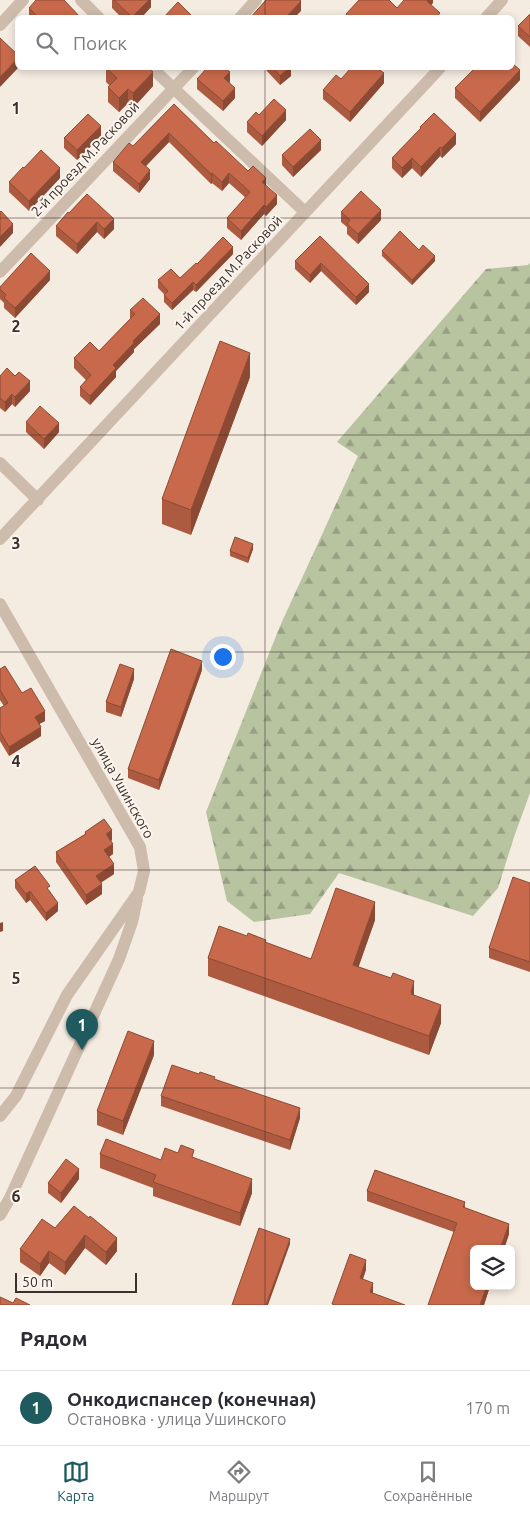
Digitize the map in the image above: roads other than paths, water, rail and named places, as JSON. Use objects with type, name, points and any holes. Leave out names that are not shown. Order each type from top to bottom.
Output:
[{"type":"street","points":[[0,24],[24,0]]},
{"type":"street","points":[[80,0],[96,15]]},
{"type":"street","points":[[243,15],[256,0]]},
{"type":"street","points":[[489,15],[502,0]]},
{"type":"street","points":[[154,70],[305,212]]},
{"type":"street","name":"2-й проезд М.Расковой","points":[[0,272],[191,70]]},
{"type":"street","name":"1-й проезд М.Расковой","points":[[38,500],[438,70]]},
{"type":"street","points":[[0,463],[38,500],[0,539]]},
{"type":"street","name":"улица Ушинского","points":[[0,604],[140,847],[144,871],[139,892],[67,996],[16,1096],[0,1116]]},
{"type":"street","points":[[0,1215],[14,1189],[119,958],[132,922],[139,892]]},
{"type":"place","name":"Онкодиспансер (конечная)","points":[[82,1050]]}]
